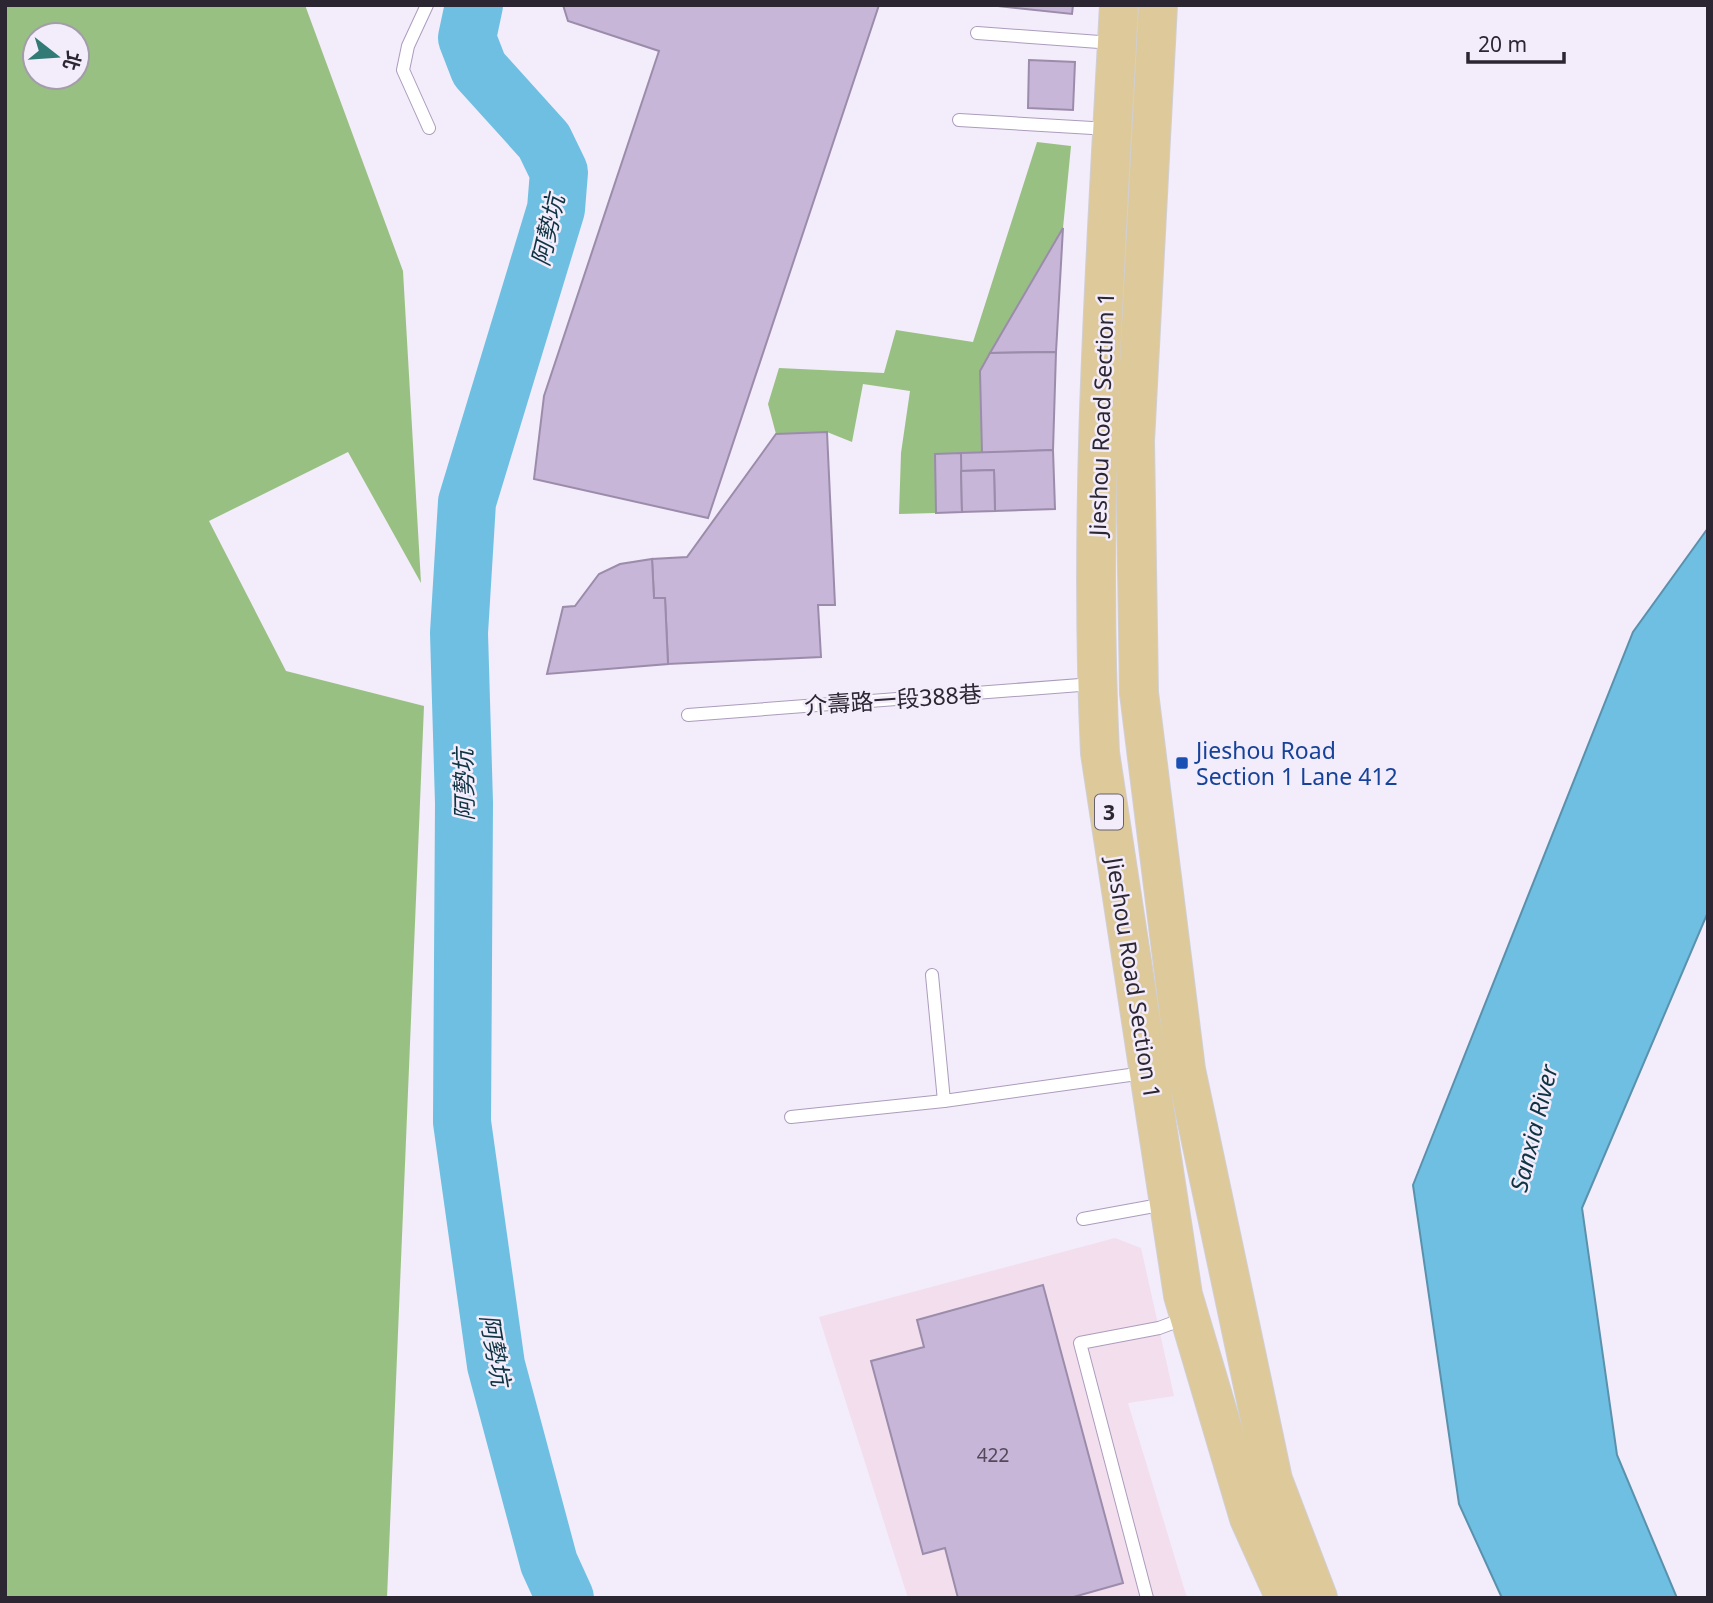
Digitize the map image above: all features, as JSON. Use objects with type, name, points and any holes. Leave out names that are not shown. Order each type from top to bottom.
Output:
[{"type":"main road","name":"Jieshou Road Section 1","points":[[1119,5],[1097,506],[1097,683],[1100,753],[1167,1072],[1273,1480],[1318,1598]]},
{"type":"main road","name":"Jieshou Road Section 1","points":[[1158,5],[1135,441],[1139,693],[1167,1072],[1169,1203],[1183,1295],[1249,1518],[1285,1598]]},
{"type":"lane","points":[[427,5],[408,46],[403,70],[429,128]]},
{"type":"lane","points":[[977,33],[1117,43]]},
{"type":"lane","points":[[959,120],[1112,130]]},
{"type":"lane","name":"介壽路一段388巷","points":[[688,715],[1097,683]]},
{"type":"lane","points":[[932,975],[944,1101]]},
{"type":"lane","points":[[791,1117],[944,1101],[1167,1072]]},
{"type":"lane","points":[[1083,1219],[1169,1203]]},
{"type":"lane","points":[[1147,1598],[1080,1343],[1159,1328],[1190,1317]]},
{"type":"shaded area","points":[[1115,1238],[1141,1248],[1174,1396],[1128,1403],[1187,1598],[908,1598],[819,1317]]},
{"type":"green space","points":[[5,5],[305,5],[403,271],[421,583],[348,452],[209,521],[286,671],[424,706],[387,1598],[5,1598]]},
{"type":"green space","points":[[1037,142],[1071,146],[1063,228],[980,371],[982,453],[935,454],[936,513],[899,514],[901,453],[910,391],[863,384],[852,442],[827,432],[776,434],[768,404],[779,368],[884,373],[896,330],[973,342]]},
{"type":"water","name":"Sanxia River","points":[[1708,528],[1708,912],[1582,1208],[1617,1455],[1677,1598],[1502,1598],[1459,1504],[1413,1185],[1633,632]]},
{"type":"building","points":[[563,5],[879,5],[708,518],[534,479],[544,396],[659,51],[568,21]]},
{"type":"building","points":[[989,5],[1073,5],[1072,14]]},
{"type":"building","points":[[1029,60],[1075,62],[1073,110],[1028,108]]},
{"type":"building","points":[[1063,228],[1056,352],[990,353]]},
{"type":"building","points":[[1056,352],[1053,450],[982,453],[980,371],[990,353]]},
{"type":"building","points":[[827,432],[835,605],[818,605],[821,657],[668,664],[665,598],[654,598],[652,559],[687,557],[776,434]]},
{"type":"building","points":[[1053,450],[1055,509],[995,511],[994,470],[961,471],[961,453]]},
{"type":"building","points":[[961,453],[962,512],[936,513],[935,454]]},
{"type":"building","points":[[994,470],[995,511],[962,512],[961,471]]},
{"type":"building","points":[[652,559],[654,598],[665,598],[668,664],[547,674],[563,607],[575,606],[599,574],[620,564]]},
{"type":"building","points":[[1043,1285],[1123,1583],[1070,1598],[958,1598],[945,1548],[923,1554],[871,1361],[924,1347],[917,1320]]},
{"type":"waterway","name":"阿勢坑","points":[[474,5],[467,38],[479,69],[544,141],[559,172],[556,209],[467,502],[459,633],[464,803],[462,1122],[496,1365],[549,1563],[565,1598]]},
{"type":"place","name":"Jieshou Road Section 1 Lane 412","points":[[1182,763]]}]
